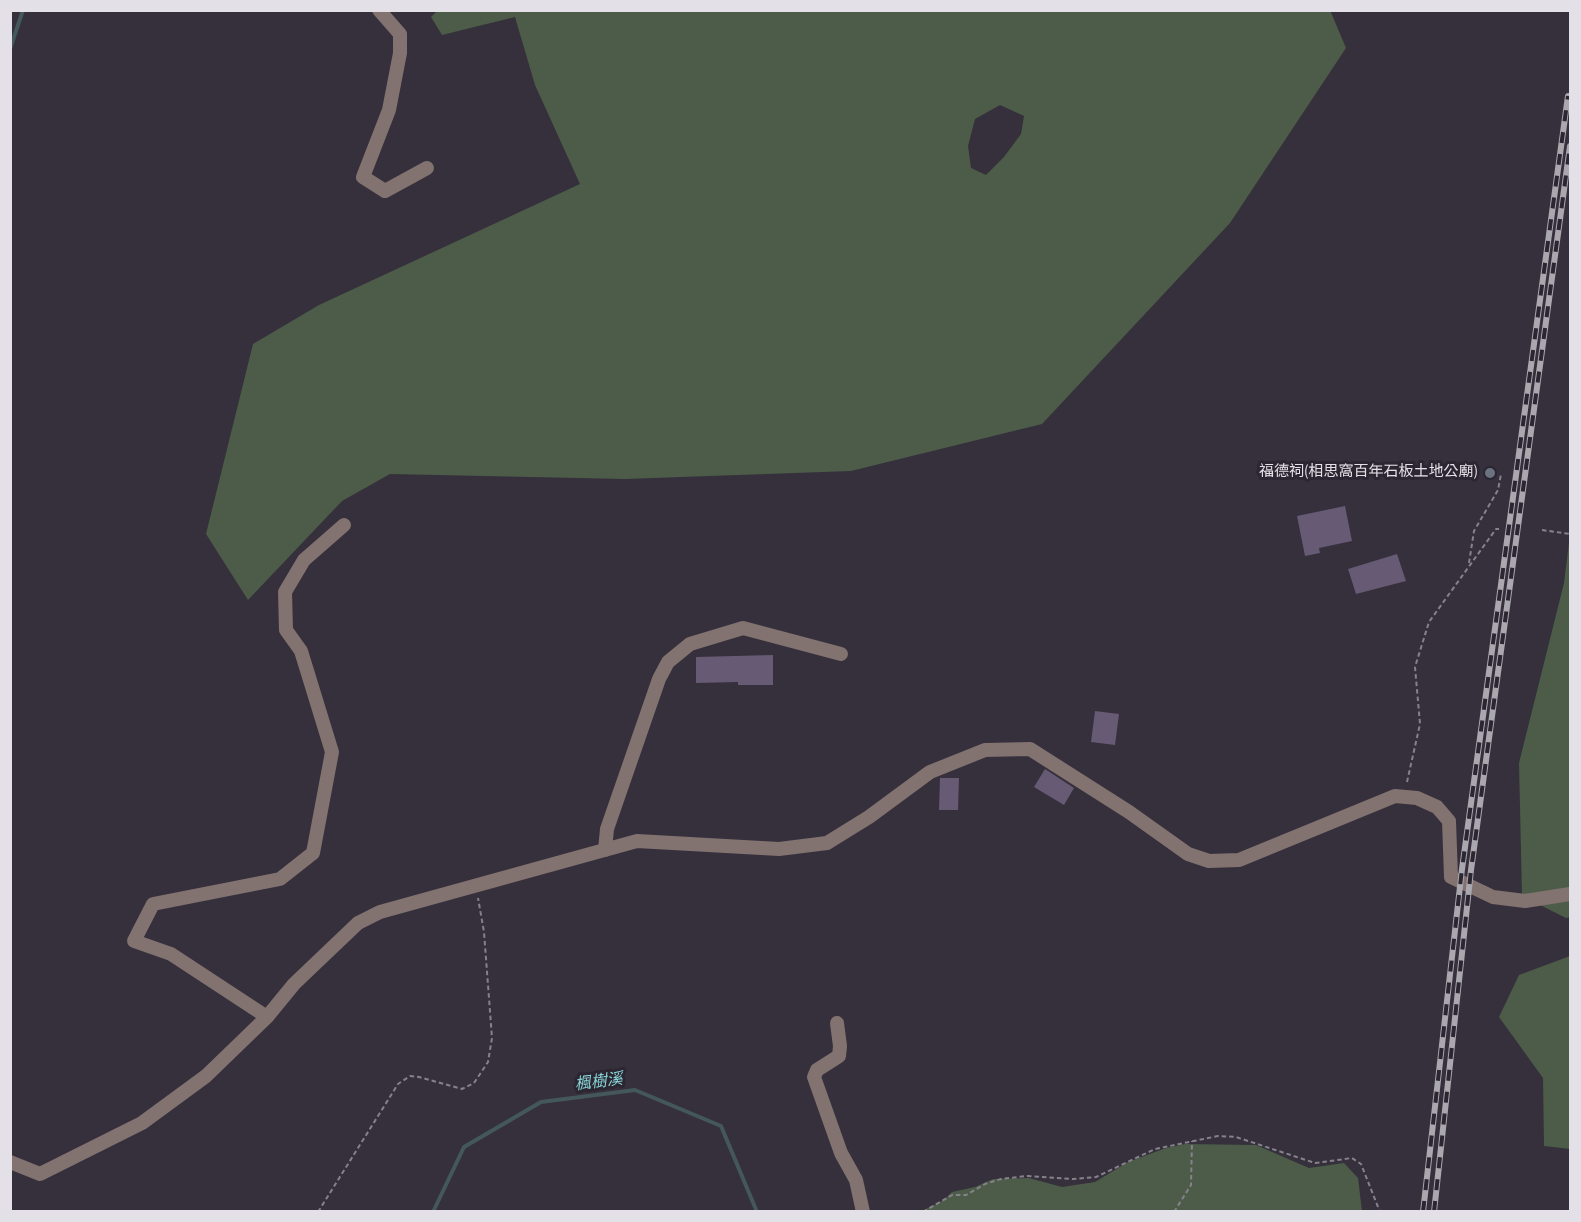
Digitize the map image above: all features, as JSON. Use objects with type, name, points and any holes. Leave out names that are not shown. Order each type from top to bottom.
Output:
[{"type":"street","points":[[379,10],[400,34],[400,53],[389,110],[363,177],[385,191],[427,168]]},
{"type":"street","points":[[267,1017],[171,954],[134,941],[153,904],[280,879],[313,853],[332,752],[301,651],[286,630],[285,592],[304,560],[344,525]]},
{"type":"street","points":[[605,850],[607,829],[658,679],[668,662],[690,644],[743,628],[841,654]]},
{"type":"street","points":[[10,1162],[40,1174],[142,1123],[206,1076],[267,1017],[294,984],[358,923],[380,912],[638,841],[779,849],[827,843],[869,817],[930,772],[985,750],[1030,749],[1129,812],[1188,854],[1209,861],[1239,860],[1395,796],[1418,798],[1437,807],[1449,820],[1451,877],[1493,897],[1525,902],[1570,894]]},
{"type":"street","points":[[837,1023],[839,1056],[817,1070],[814,1077],[841,1153],[856,1180],[863,1212]]},
{"type":"path","points":[[1468,566],[1474,531],[1498,490],[1501,474]]},
{"type":"path","points":[[1404,797],[1420,724],[1414,667],[1429,622],[1468,566],[1496,529],[1499,529]]},
{"type":"path","points":[[1542,530],[1570,534]]},
{"type":"path","points":[[318,1212],[398,1084],[410,1076],[462,1089],[474,1083],[488,1062],[492,1038],[484,932],[476,884]]},
{"type":"path","points":[[923,1212],[952,1195],[966,1195],[985,1184],[1000,1179],[1028,1176],[1073,1179],[1096,1177],[1155,1149],[1218,1136],[1236,1137],[1315,1162],[1352,1158],[1360,1164],[1380,1212]]},
{"type":"path","points":[[1174,1212],[1191,1185],[1192,1141]]},
{"type":"green space","points":[[1330,10],[1346,48],[1230,223],[1042,424],[851,471],[625,479],[390,474],[342,501],[248,600],[206,534],[253,344],[319,305],[580,184],[535,85],[515,17],[442,35],[431,17],[437,11]],"holes":[[[1000,105],[1024,116],[1021,134],[1004,157],[986,175],[971,168],[968,146],[975,119]]]},
{"type":"green space","points":[[1570,535],[1570,917],[1566,918],[1522,896],[1519,763],[1564,583]]},
{"type":"green space","points":[[1570,956],[1570,1149],[1544,1146],[1543,1078],[1499,1017],[1519,975]]},
{"type":"green space","points":[[1185,1144],[1256,1145],[1309,1168],[1344,1163],[1358,1178],[1362,1211],[922,1211],[944,1200],[952,1192],[975,1187],[993,1179],[1029,1178],[1062,1187],[1095,1182],[1128,1162],[1166,1148]]},
{"type":"building","points":[[1345,506],[1352,541],[1319,548],[1320,553],[1305,556],[1297,516]]},
{"type":"building","points":[[1397,554],[1406,581],[1356,594],[1348,569]]},
{"type":"building","points":[[773,655],[773,685],[738,685],[738,682],[696,683],[696,657]]},
{"type":"building","points":[[1095,711],[1119,714],[1115,745],[1091,742]]},
{"type":"building","points":[[1045,769],[1074,788],[1064,805],[1034,787]]},
{"type":"building","points":[[940,778],[959,778],[958,810],[939,810]]},
{"type":"waterway","points":[[10,49],[23,10]]},
{"type":"waterway","name":"楓樹溪","points":[[433,1212],[464,1147],[541,1102],[635,1090],[721,1126],[757,1212]]},
{"type":"railway","points":[[1423,1212],[1462,869],[1568,96]]},
{"type":"railway","points":[[1434,1212],[1471,870],[1570,146]]},
{"type":"place","name":"福德祠(相思窩百年石板土地公廟)","points":[[1490,473]]}]
